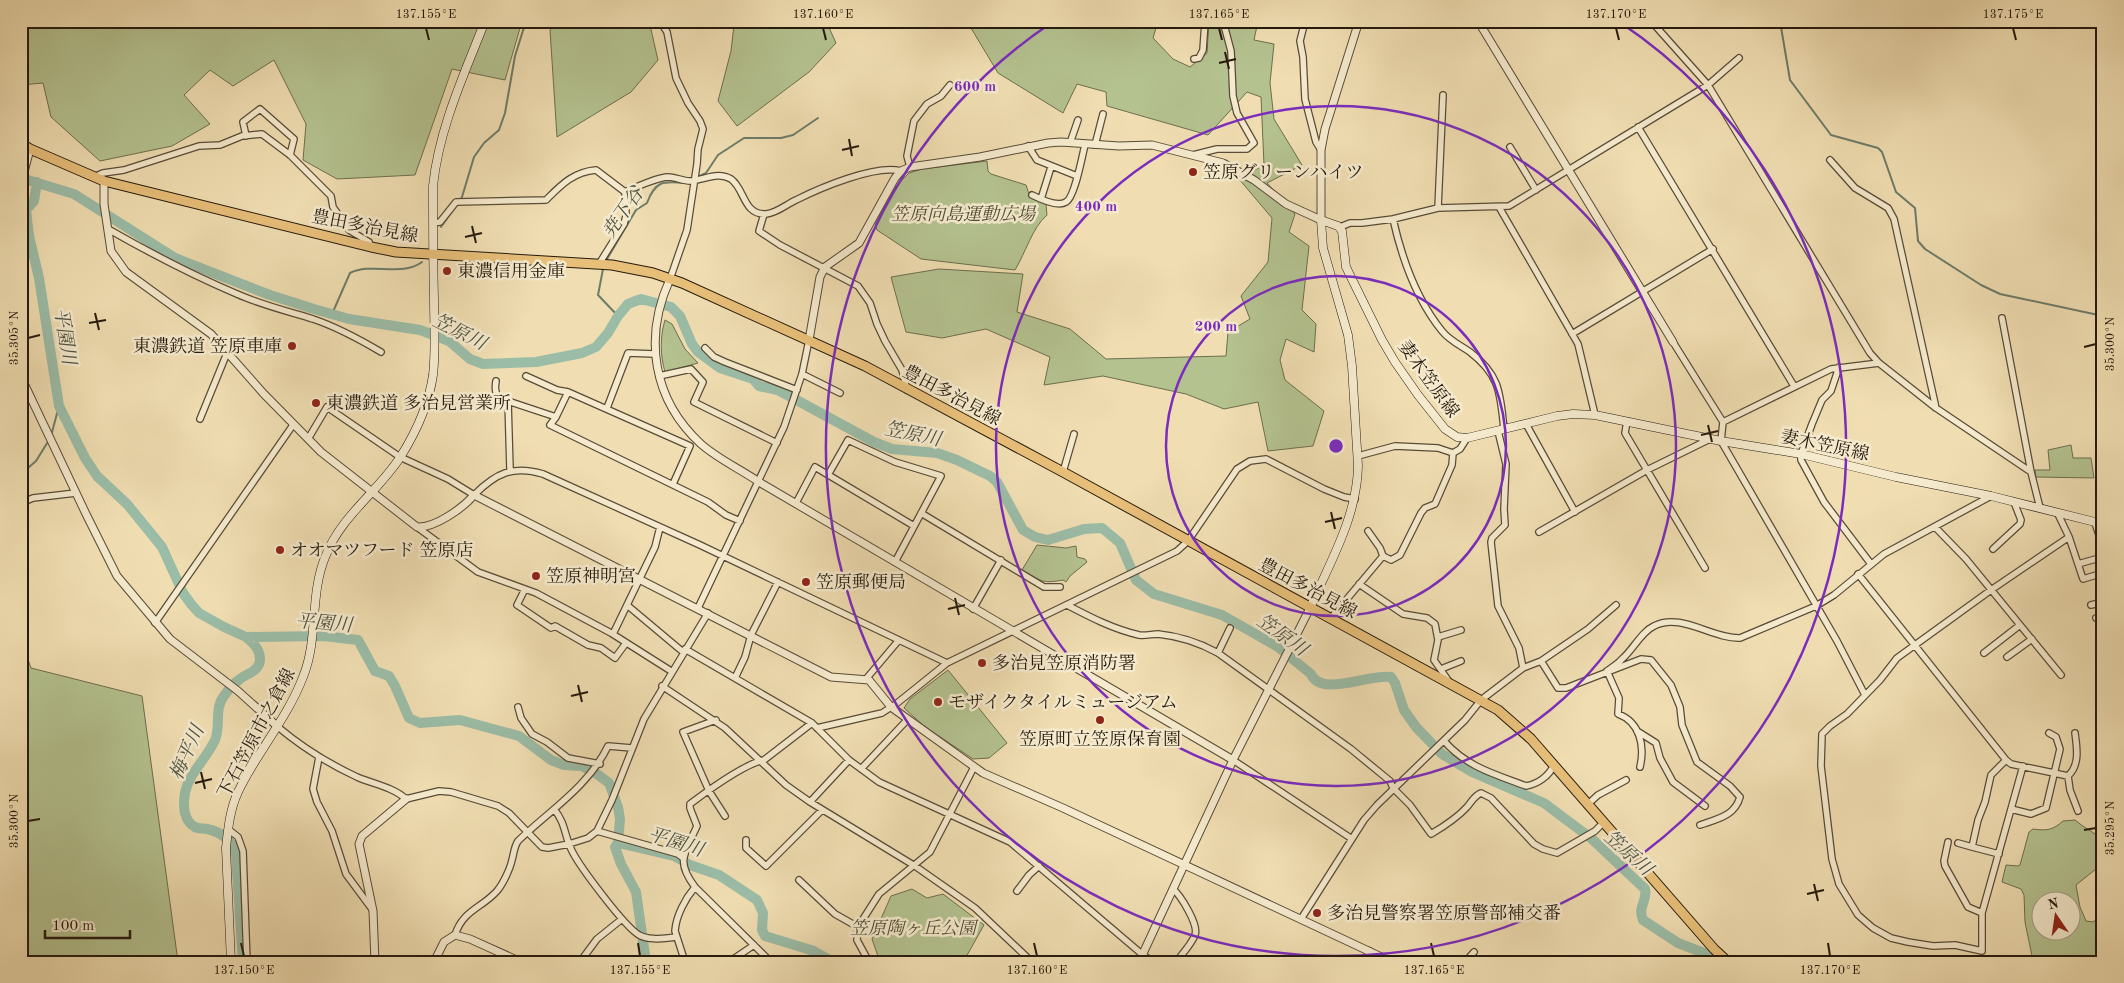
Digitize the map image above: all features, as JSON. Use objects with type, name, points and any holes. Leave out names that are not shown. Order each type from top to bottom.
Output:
[{"type":"main road","name":"下石笠原市之倉線","points":[[231,962],[226,848],[228,830],[237,794],[257,758],[278,727],[303,678],[312,644],[318,582],[325,556],[336,536],[400,458],[414,433],[427,398],[433,375],[433,186],[436,160],[444,129],[485,21]]},
{"type":"main road","name":"豊田多治見線","points":[[21,143],[30,149],[104,181],[371,247],[396,252],[433,255],[599,264],[645,271],[670,279],[865,366],[1481,700],[1514,722],[1554,765],[1714,949],[1728,962]]},
{"type":"main road","points":[[1310,608],[1350,518],[1358,481],[1358,456],[1348,335],[1325,256],[1321,238],[1321,220],[1340,227]]},
{"type":"main road","name":"妻木笠原線","points":[[1340,227],[1344,236],[1346,267],[1387,347],[1418,395],[1445,429],[1458,436],[1467,438],[1573,414],[1595,415],[1710,439],[1802,454],[1896,477],[1991,496],[2099,523]]},
{"type":"street","points":[[660,21],[667,32],[676,78],[703,130],[698,149],[687,230],[657,315],[655,354],[659,376],[666,396],[674,411],[693,436],[712,453],[759,482],[1233,760],[1352,839]]},
{"type":"street","points":[[1194,59],[1199,58],[1204,50],[1205,21]]},
{"type":"street","points":[[1193,155],[1211,150],[1247,148],[1254,143],[1237,113],[1233,96],[1231,51],[1223,21]]},
{"type":"street","points":[[1305,21],[1300,40],[1306,99],[1316,142],[1321,150]]},
{"type":"street","points":[[625,192],[668,177],[695,180],[715,176],[728,178],[739,185],[745,201],[752,210],[764,214],[774,212],[819,190],[862,174],[901,171],[910,167],[980,157],[1028,146],[1055,143],[1152,145],[1223,163],[1254,180],[1286,204],[1321,220],[1321,150],[1325,129],[1358,21]]},
{"type":"street","points":[[1478,21],[1723,422],[1721,441],[1865,695]]},
{"type":"street","points":[[1651,21],[1708,85],[1865,345],[1879,363],[1936,408],[2031,472]]},
{"type":"street","points":[[1340,227],[1350,223],[1362,224],[1394,219],[1438,208],[1509,206],[1708,85],[1740,58]]},
{"type":"street","points":[[910,167],[907,156],[914,121],[927,104],[941,96],[950,85]]},
{"type":"street","points":[[1438,208],[1443,95]]},
{"type":"street","points":[[246,136],[243,122],[260,109],[294,139],[290,155]]},
{"type":"street","points":[[1095,145],[1103,114]]},
{"type":"street","points":[[1070,143],[1078,120]]},
{"type":"street","points":[[1638,127],[1794,386]]},
{"type":"street","points":[[94,177],[103,173],[124,170],[199,146],[220,145],[246,136],[262,134],[290,155],[331,196],[333,207],[349,230],[369,242],[371,247]]},
{"type":"street","points":[[1032,195],[1041,199],[1065,203],[1074,188],[1085,145]]},
{"type":"street","points":[[1028,146],[1034,158],[1077,176]]},
{"type":"street","points":[[1510,147],[1536,190]]},
{"type":"street","points":[[21,183],[30,149]]},
{"type":"street","points":[[1830,160],[1855,188],[1888,208],[1894,219],[1936,408]]},
{"type":"street","points":[[1041,199],[1052,166]]},
{"type":"street","points":[[433,223],[440,222],[456,202],[546,200],[570,178],[582,172],[596,170],[625,192]]},
{"type":"street","points":[[698,608],[724,557],[792,408],[802,374],[817,288],[825,267],[859,243],[895,178],[901,171]]},
{"type":"street","points":[[104,181],[104,204],[111,250],[126,272],[211,334],[293,425],[308,439],[371,493],[478,572],[536,593],[613,634],[672,671]]},
{"type":"street","points":[[599,264],[624,224],[626,216],[625,192]]},
{"type":"street","points":[[1499,207],[1578,344],[1595,415]]},
{"type":"street","points":[[764,214],[759,231],[780,245],[858,286],[865,295],[881,333],[902,370],[907,390]]},
{"type":"street","points":[[1394,219],[1405,263],[1421,299],[1448,338],[1471,353],[1490,372],[1499,386],[1501,430],[1506,464],[1505,525],[1492,538],[1491,542],[1498,606],[1519,648],[1522,668]]},
{"type":"street","points":[[108,229],[160,258],[237,294],[275,309],[314,319],[352,335],[382,352]]},
{"type":"street","points":[[1572,334],[1712,249]]},
{"type":"street","points":[[2002,318],[2031,472],[2040,508]]},
{"type":"street","points":[[705,348],[714,357],[796,390]]},
{"type":"street","points":[[200,419],[227,353]]},
{"type":"street","points":[[607,408],[628,353],[655,354]]},
{"type":"street","points":[[1723,422],[1831,369],[1879,363]]},
{"type":"street","points":[[1839,367],[1831,391],[1822,400],[1812,424],[1801,460],[1824,502],[1871,564]]},
{"type":"street","points":[[659,376],[692,369],[703,382],[694,402],[777,443]]},
{"type":"street","points":[[802,374],[840,393]]},
{"type":"street","points":[[21,376],[117,576],[155,623],[176,645],[238,691],[308,751],[358,777],[399,793],[406,799]]},
{"type":"street","points":[[526,376],[557,390],[568,392],[607,408],[690,446],[673,484]]},
{"type":"street","points":[[496,381],[496,394],[508,401],[556,417]]},
{"type":"street","points":[[568,392],[550,425],[673,484],[740,521]]},
{"type":"street","points":[[508,401],[510,470]]},
{"type":"street","points":[[308,439],[327,407],[400,458],[448,479],[474,495],[752,635],[831,677],[866,679],[891,707],[983,773],[1063,808],[1392,962]]},
{"type":"street","points":[[1627,421],[1625,433],[1705,568]]},
{"type":"street","points":[[1526,424],[1575,512]]},
{"type":"street","points":[[155,623],[293,425]]},
{"type":"street","points":[[1063,472],[1074,434]]},
{"type":"street","points":[[1368,531],[1380,548],[1383,556],[1391,560],[1400,555],[1421,513],[1425,508],[1435,504],[1452,465],[1453,453],[1460,448],[1467,438]]},
{"type":"street","points":[[1539,532],[1647,470],[1710,439]]},
{"type":"street","points":[[828,475],[848,440],[895,462],[941,476],[895,562]]},
{"type":"street","points":[[1358,456],[1395,446],[1438,448],[1453,453]]},
{"type":"street","points":[[817,728],[882,713],[947,663],[1177,552],[1188,541],[1237,468],[1255,460],[1266,459],[1324,489],[1354,499]]},
{"type":"street","points":[[796,503],[815,467],[914,526]]},
{"type":"street","points":[[417,527],[433,525],[469,501],[490,481],[510,470],[526,469],[543,474],[660,527],[947,663]]},
{"type":"street","points":[[22,502],[33,498],[76,492]]},
{"type":"street","points":[[1607,671],[1622,660],[1648,630],[1662,623],[1676,622],[1729,638],[1740,638],[1816,606],[1834,595],[1884,554],[1991,496]]},
{"type":"street","points":[[1993,549],[2020,524],[2021,520],[2014,502]]},
{"type":"street","points":[[922,513],[1044,587],[1060,587]]},
{"type":"street","points":[[2058,514],[2069,537],[2083,579],[2103,572]]},
{"type":"street","points":[[2099,523],[2103,547]]},
{"type":"street","points":[[613,634],[655,547],[660,527]]},
{"type":"street","points":[[1935,527],[1966,559],[2061,675]]},
{"type":"street","points":[[2023,766],[1982,913],[1982,951],[1955,945],[1933,946],[1891,938],[1873,928],[1858,915],[1839,884],[1832,859],[1821,766],[1822,734],[1847,714],[1897,658],[1991,590],[2069,537]]},
{"type":"street","points":[[1331,618],[1383,556]]},
{"type":"street","points":[[2078,564],[2103,557]]},
{"type":"street","points":[[973,609],[1001,560]]},
{"type":"street","points":[[1858,574],[2006,760],[2011,764],[2068,776]]},
{"type":"street","points":[[735,678],[745,658],[752,635],[778,582]]},
{"type":"street","points":[[1359,584],[1403,614],[1432,621],[1435,624],[1438,637],[1434,660],[1451,684]]},
{"type":"street","points":[[524,589],[517,605],[551,628],[555,626],[588,644],[601,648],[615,658],[626,643]]},
{"type":"street","points":[[2091,605],[2103,602]]},
{"type":"street","points":[[627,605],[684,651],[812,723],[849,760],[879,782],[1010,842],[1141,958],[1154,962]]},
{"type":"street","points":[[1067,605],[1098,621],[1140,636],[1157,634],[1172,636],[1207,647],[1218,653],[1351,748],[1390,781],[1393,788],[1410,804],[1431,834],[1443,827],[1481,793],[1491,798],[1534,844],[1542,849],[1560,852],[1595,831],[1603,823]]},
{"type":"street","points":[[1301,919],[1364,820],[1393,788],[1444,741],[1481,700],[1522,668],[1541,661],[1588,629],[1616,605]]},
{"type":"street","points":[[1141,958],[1233,760],[1290,644],[1310,608]]},
{"type":"street","points":[[375,962],[373,910],[359,844],[362,836],[406,799],[439,791],[451,792],[498,806],[509,813],[528,831],[540,846],[545,848],[569,844],[588,838],[597,830],[612,800],[644,719],[662,686],[708,613]]},
{"type":"street","points":[[2096,618],[2103,616]]},
{"type":"street","points":[[1984,653],[2020,625]]},
{"type":"street","points":[[1218,653],[1230,628]]},
{"type":"street","points":[[1438,637],[1461,630]]},
{"type":"street","points":[[2007,657],[2032,639]]},
{"type":"street","points":[[866,679],[899,640]]},
{"type":"street","points":[[1541,661],[1558,688],[1566,688],[1641,659],[1651,660],[1671,685],[1680,707],[1682,725],[1697,762],[1740,796],[1738,805],[1734,810],[1727,815],[1700,825]]},
{"type":"street","points":[[1441,669],[1461,660]]},
{"type":"street","points":[[1607,671],[1619,698],[1618,714],[1629,718],[1637,731],[1641,744],[1640,767]]},
{"type":"street","points":[[662,686],[716,720],[786,785],[822,810],[915,866],[975,908],[1032,962]]},
{"type":"street","points":[[518,708],[521,718],[532,734],[547,742],[568,758],[598,766]]},
{"type":"street","points":[[861,769],[908,719]]},
{"type":"street","points":[[716,720],[683,732],[710,791],[725,816]]},
{"type":"street","points":[[771,962],[685,874],[683,858],[697,826],[690,804],[740,771],[764,760],[812,723]]},
{"type":"street","points":[[1637,731],[1656,743],[1660,758],[1673,782],[1704,806]]},
{"type":"street","points":[[2011,809],[2031,814],[2046,808],[2060,749],[2056,737],[2049,733]]},
{"type":"street","points":[[2068,776],[2074,770],[2078,750],[2075,733]]},
{"type":"street","points":[[1444,741],[1455,754],[1471,765],[1526,786],[1532,785],[1550,774],[1554,765]]},
{"type":"street","points":[[434,962],[444,942],[454,935],[458,924],[476,906],[497,891],[512,862],[515,846],[528,831],[590,775],[598,766],[608,746],[632,748]]},
{"type":"street","points":[[319,757],[313,789],[316,802],[332,832],[346,874],[373,910]]},
{"type":"street","points":[[810,802],[849,760]]},
{"type":"street","points":[[1972,847],[1991,775],[2006,760]]},
{"type":"street","points":[[869,962],[857,940],[858,927],[879,894],[915,866],[934,846],[974,767]]},
{"type":"street","points":[[2068,776],[2070,790],[2078,811]]},
{"type":"street","points":[[1587,805],[1598,796],[1626,780]]},
{"type":"street","points":[[554,809],[562,819],[569,844],[583,870],[622,918],[639,935],[647,938],[677,937]]},
{"type":"street","points":[[746,840],[746,848],[766,866],[822,810]]},
{"type":"street","points":[[228,830],[238,837],[243,851],[247,962]]},
{"type":"street","points":[[597,830],[613,837],[678,854],[683,858]]},
{"type":"street","points":[[1948,842],[1944,861],[1945,866],[1968,907],[1982,913]]},
{"type":"street","points":[[1958,842],[1999,854]]},
{"type":"street","points":[[1017,891],[1029,874],[1039,866]]},
{"type":"street","points":[[800,880],[835,914],[858,927]]},
{"type":"street","points":[[685,962],[675,926],[683,906],[696,887]]},
{"type":"street","points":[[1173,889],[1181,897],[1196,934],[1176,962]]},
{"type":"street","points":[[580,962],[597,939],[622,918]]},
{"type":"street","points":[[454,935],[470,939],[520,962]]},
{"type":"street","points":[[729,962],[754,945]]},
{"type":"street","points":[[1364,962],[1370,951]]},
{"type":"street","points":[[1465,962],[1474,952]]},
{"type":"green space","points":[[21,21],[522,21],[505,80],[452,69],[415,175],[337,179],[303,160],[306,124],[274,60],[233,86],[210,70],[184,95],[210,124],[172,146],[100,161],[51,117],[43,83],[21,85]]},
{"type":"green space","points":[[557,21],[649,21],[658,60],[631,92],[557,137],[550,30]]},
{"type":"green space","points":[[732,21],[826,21],[836,43],[809,72],[737,126],[718,101],[731,51],[734,25]]},
{"type":"green space","points":[[974,21],[1158,21],[1153,38],[1173,59],[1190,67],[1207,53],[1209,21],[1258,21],[1254,40],[1274,44],[1270,83],[1274,119],[1302,165],[1267,183],[1295,214],[1289,232],[1309,246],[1302,310],[1316,324],[1314,352],[1286,339],[1280,360],[1285,380],[1324,411],[1313,446],[1268,451],[1258,402],[1224,409],[1186,394],[1103,376],[1044,385],[1050,357],[986,329],[942,338],[906,332],[891,277],[939,269],[1023,274],[1017,312],[1070,329],[1106,359],[1226,356],[1228,332],[1250,319],[1241,296],[1268,262],[1272,218],[1239,179],[1264,165],[1261,97],[1247,92],[1208,135],[1107,106],[1106,92],[1077,84],[1063,113],[998,73],[971,28]]},
{"type":"green space","name":"笠原向島運動広場","points":[[987,161],[988,171],[991,174],[1026,185],[1029,194],[1046,204],[1047,215],[1033,233],[1015,270],[921,259],[877,230],[875,224],[896,186],[909,173],[922,169]]},
{"type":"green space","points":[[665,320],[672,324],[685,349],[698,363],[665,372],[661,346]]},
{"type":"green space","points":[[2071,445],[2073,458],[2091,458],[2094,478],[2036,477],[2035,470],[2050,470],[2048,450]]},
{"type":"green space","points":[[1037,545],[1066,548],[1076,546],[1077,557],[1085,559],[1087,562],[1070,576],[1066,582],[1063,580],[1042,581],[1022,570]]},
{"type":"green space","points":[[21,640],[31,668],[142,696],[178,962],[21,962]]},
{"type":"green space","points":[[948,670],[1007,743],[989,758],[973,759],[924,726],[904,708],[910,699]]},
{"type":"green space","points":[[2075,820],[2103,840],[2103,872],[2096,869],[2076,885],[2077,890],[2032,890],[2032,940],[2082,940],[2082,912],[2086,921],[2093,922],[2103,914],[2103,962],[2030,962],[2032,956],[2025,922],[2024,895],[2021,889],[2002,882],[2006,865],[2020,865],[2029,832],[2033,829],[2050,829],[2063,821]]},
{"type":"green space","name":"笠原陶ヶ丘公園","points":[[912,889],[927,898],[943,894],[984,925],[966,957],[960,962],[880,962],[872,939],[891,896]]},
{"type":"waterway","points":[[441,227],[462,197],[474,157],[484,143],[499,130],[505,113],[515,56],[526,21]]},
{"type":"waterway","points":[[1774,21],[1781,27],[1790,80],[1831,135],[1878,148],[1882,152],[1896,192],[1915,208],[1918,241],[1925,249],[1981,285],[2000,294],[2103,316]]},
{"type":"waterway","name":"尭下谷","points":[[698,177],[706,173],[718,155],[744,138],[781,138],[793,135],[818,118]]},
{"type":"waterway","name":"笠原川","points":[[21,178],[74,194],[175,258],[270,295],[314,309],[349,319],[420,330],[449,341],[470,359],[483,364],[536,362],[582,353],[596,347],[628,304],[641,299],[671,307],[680,316],[692,344],[698,352],[720,368],[753,379],[759,386],[778,390],[874,442],[892,449],[937,453],[957,460],[990,476],[997,482],[1023,530],[1035,537],[1048,540],[1084,529],[1102,528],[1120,543],[1136,580],[1154,594],[1222,615],[1278,647],[1311,674],[1316,681],[1325,684],[1335,684],[1391,677],[1395,683],[1404,710],[1416,727],[1442,754],[1472,772],[1544,803],[1592,839],[1645,889],[1646,893],[1641,911],[1643,920],[1678,943],[1704,953],[1715,962]]},
{"type":"waterway","name":"平園川","points":[[37,182],[34,201],[26,210],[29,236],[39,278],[59,406],[85,458],[97,476],[127,504],[162,547],[183,593],[191,604],[199,613],[246,637],[324,636],[358,640],[375,671],[389,676],[409,718],[420,723],[460,720],[519,736],[551,760],[564,765],[582,766],[609,783],[618,807],[620,819],[618,843],[615,847],[621,864],[636,892],[646,962]]},
{"type":"waterway","name":"尭下谷","points":[[607,259],[636,210],[647,203],[657,186],[670,182],[684,183]]},
{"type":"waterway","points":[[332,314],[350,273],[368,269],[405,268],[422,262]]},
{"type":"waterway","name":"尭下谷","points":[[603,269],[598,295],[618,316]]},
{"type":"waterway","points":[[51,436],[59,406]]},
{"type":"waterway","points":[[21,474],[36,461],[49,440]]},
{"type":"waterway","name":"梅平川","points":[[243,962],[236,855],[229,841],[222,835],[212,830],[196,828],[188,821],[184,802],[190,779],[208,753],[217,735],[218,712],[221,701],[233,685],[258,666],[260,655],[254,644],[246,637]]},
{"type":"waterway","name":"平園川","points":[[618,843],[674,856],[690,865],[719,875],[757,900],[763,913],[762,930],[765,936],[814,951],[833,962]]},
{"type":"place","name":"笠原グリーンハイツ","points":[[1193,172]]},
{"type":"place","name":"東濃信用金庫","points":[[447,271]]},
{"type":"place","name":"東濃鉄道 笠原車庫","points":[[292,346]]},
{"type":"place","name":"東濃鉄道 多治見営業所","points":[[316,403]]},
{"type":"place","name":"オオマツフード 笠原店","points":[[280,550]]},
{"type":"place","name":"笠原神明宮","points":[[536,576]]},
{"type":"place","name":"笠原郵便局","points":[[806,582]]},
{"type":"place","name":"多治見笠原消防署","points":[[982,663]]},
{"type":"place","name":"モザイクタイルミュージアム","points":[[938,702]]},
{"type":"place","name":"笠原町立笠原保育園","points":[[1100,720]]},
{"type":"place","name":"多治見警察署笠原警部補交番","points":[[1317,913]]}]
